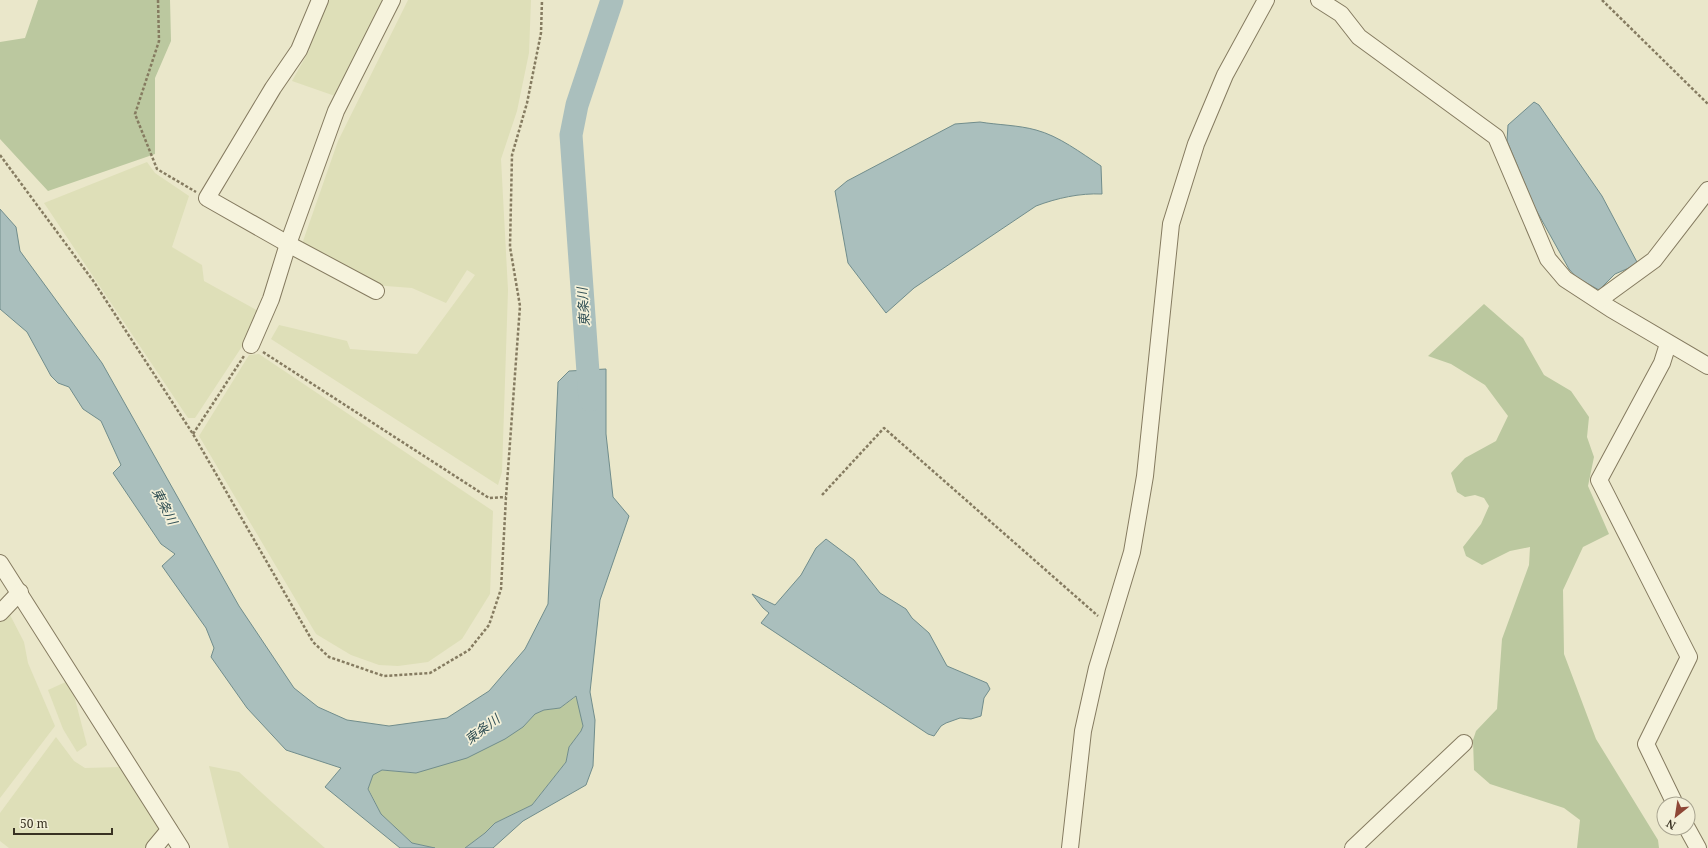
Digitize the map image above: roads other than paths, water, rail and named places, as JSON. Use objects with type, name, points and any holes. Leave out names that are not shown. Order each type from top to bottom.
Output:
[{"type":"street","points":[[320,0],[299,50],[273,88],[207,198],[288,244],[376,291]]},
{"type":"street","points":[[251,345],[271,299],[288,244],[336,111],[392,0]]},
{"type":"street","points":[[1070,848],[1083,731],[1097,668],[1132,552],[1145,476],[1171,224],[1196,144],[1225,75],[1266,0]]},
{"type":"street","points":[[1319,0],[1341,14],[1359,37],[1370,46],[1496,138],[1548,259],[1565,279],[1668,344],[1708,366]]},
{"type":"street","points":[[1599,300],[1654,260],[1708,190]]},
{"type":"street","points":[[1668,344],[1662,363],[1599,480],[1688,657],[1646,744],[1671,796]]},
{"type":"street","points":[[0,563],[20,592],[181,848]]},
{"type":"street","points":[[0,613],[20,592]]},
{"type":"street","points":[[1353,848],[1464,743]]},
{"type":"street","points":[[154,848],[169,830]]},
{"type":"street","points":[[1691,836],[1698,848]]},
{"type":"water","points":[[1534,102],[1539,105],[1602,196],[1638,264],[1615,274],[1599,290],[1576,277],[1569,269],[1535,208],[1507,141],[1508,125]]},
{"type":"water","points":[[980,122],[1036,130],[1053,136],[1070,145],[1101,166],[1102,194],[1085,194],[1036,206],[914,288],[886,313],[848,263],[835,191],[847,181],[955,124]]},
{"type":"water","points":[[0,209],[16,227],[20,251],[102,363],[239,606],[294,688],[318,707],[347,720],[389,726],[447,718],[489,691],[525,649],[548,604],[558,382],[569,371],[606,369],[606,434],[613,497],[629,516],[600,600],[590,692],[595,720],[593,766],[586,785],[523,821],[493,848],[465,848],[485,833],[495,823],[532,805],[566,762],[569,747],[583,726],[576,696],[560,708],[544,710],[535,714],[523,727],[505,739],[467,758],[416,773],[382,770],[373,775],[368,789],[381,814],[412,843],[435,848],[400,848],[325,787],[341,768],[286,750],[247,708],[211,657],[214,648],[206,628],[162,566],[175,554],[161,544],[113,473],[121,465],[101,421],[83,409],[69,387],[58,383],[51,376],[27,332],[0,309]]},
{"type":"water","points":[[826,539],[854,560],[880,593],[906,609],[912,618],[929,633],[947,666],[987,683],[990,689],[984,698],[981,716],[971,719],[960,718],[941,726],[934,736],[928,734],[761,623],[769,613],[752,594],[775,605],[801,575],[816,548]]},
{"type":"waterway","name":"東条川","points":[[590,400],[571,135],[577,105],[612,0]]}]
